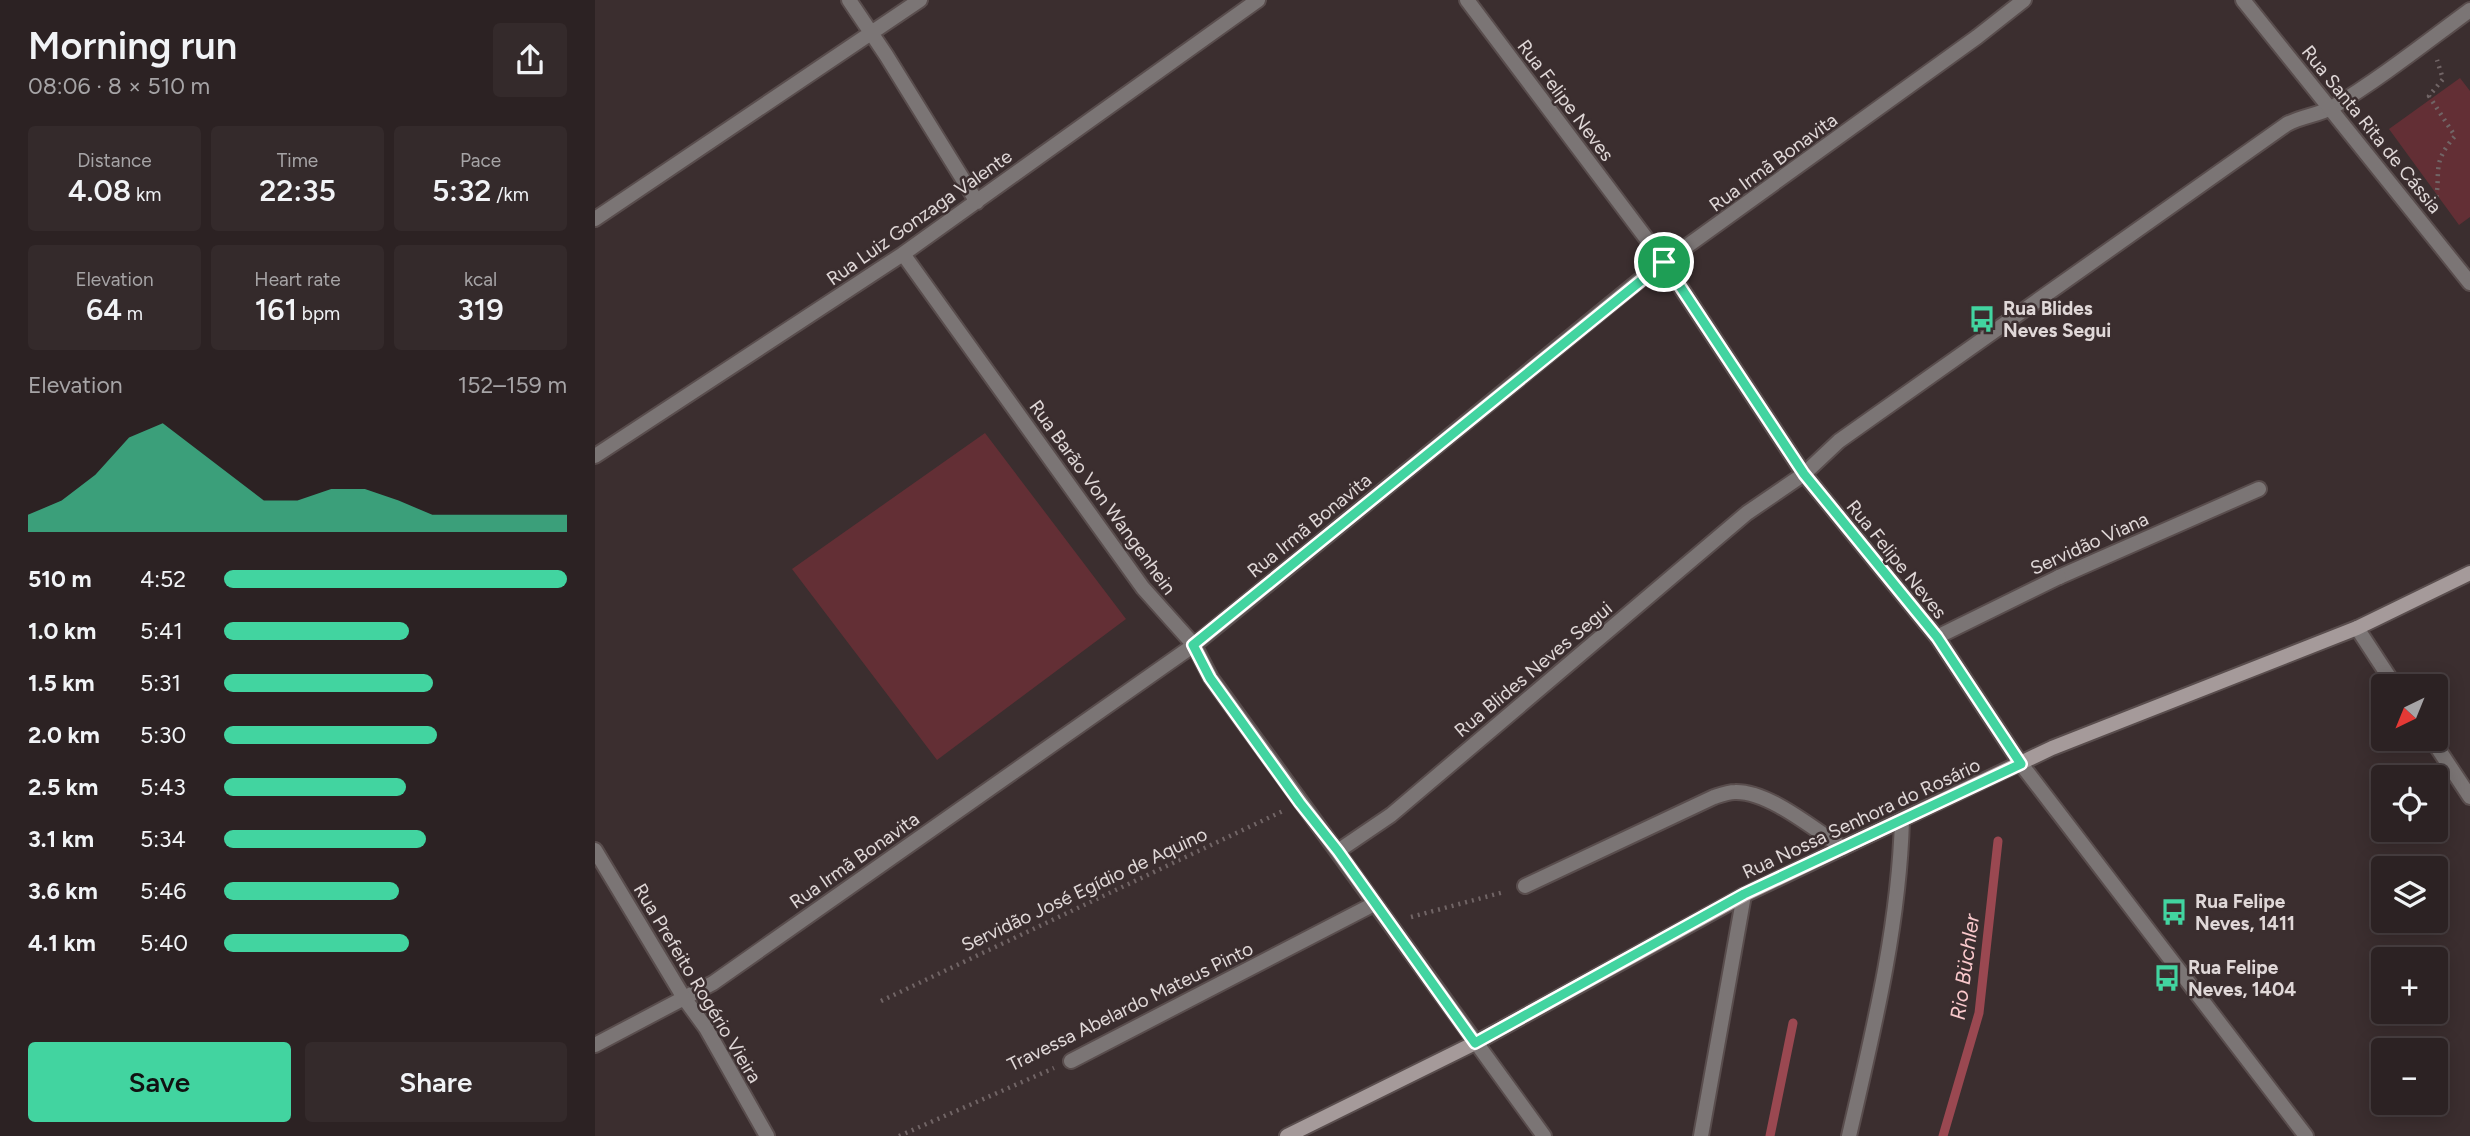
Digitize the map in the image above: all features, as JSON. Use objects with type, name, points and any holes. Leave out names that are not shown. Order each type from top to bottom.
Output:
[{"type":"main road","name":"Rua Nossa Senhora do Rosário","points":[[1287,1136],[1475,1043],[1744,894],[2052,748],[2357,628],[2470,573]]},
{"type":"street","points":[[849,0],[977,202]]},
{"type":"street","points":[[595,219],[920,0]]},
{"type":"street","name":"Rua Luiz Gonzaga Valente","points":[[595,456],[903,254],[1258,0]]},
{"type":"street","name":"Rua Felipe Neves","points":[[1467,0],[1664,262],[1804,474],[1937,637],[2021,764],[2306,1136]]},
{"type":"street","name":"Rua Irmã Bonavita","points":[[595,1045],[725,975],[1193,645],[1664,262],[1977,37],[2024,0]]},
{"type":"street","name":"Rua Santa Rita de Cássia","points":[[2243,0],[2470,283]]},
{"type":"street","name":"Rua Blides Neves Segui","points":[[1338,851],[1391,815],[1747,513],[1804,474],[1839,441],[2287,124],[2330,109],[2379,77],[2470,10]]},
{"type":"street","name":"Rua Barão Von Wangenhein","points":[[903,254],[1143,588],[1193,645],[1210,678],[1544,1136]]},
{"type":"street","name":"Servidão Viana","points":[[1937,637],[2059,577],[2259,489]]},
{"type":"street","points":[[2357,628],[2387,674]]},
{"type":"street","points":[[2440,751],[2470,797]]},
{"type":"street","points":[[1525,886],[1714,797],[1733,791],[1754,794],[1843,848]]},
{"type":"street","points":[[1849,1136],[1896,905],[1902,820]]},
{"type":"street","name":"Rua Prefeito Rogério Vieira","points":[[595,850],[684,998],[706,1028],[767,1136]]},
{"type":"street","points":[[1701,1136],[1744,894]]},
{"type":"street","name":"Travessa Abelardo Mateus Pinto","points":[[1071,1060],[1374,904]]},
{"type":"path","points":[[2434,205],[2438,189],[2437,164],[2444,149],[2455,136],[2429,96],[2443,79],[2435,54]]},
{"type":"path","name":"Servidão José Egídio de Aquino","points":[[881,1001],[1300,803]]},
{"type":"path","points":[[1388,923],[1525,886]]},
{"type":"path","name":"Travessa Abelardo Mateus Pinto","points":[[899,1136],[1071,1060]]},
{"type":"shaded area","points":[[2460,78],[2470,91],[2470,217],[2459,225],[2389,129]]},
{"type":"shaded area","points":[[985,433],[1126,619],[937,760],[792,569]]},
{"type":"waterway","name":"Rio Büchler","points":[[1943,1136],[1979,1013],[1998,841]]},
{"type":"waterway","points":[[1770,1136],[1793,1023]]},
{"type":"place","name":"Rua Blides Neves Segui","points":[[1982,319]]},
{"type":"place","name":"Rua Felipe Neves, 1411","points":[[2174,912]]},
{"type":"place","name":"Rua Felipe Neves, 1404","points":[[2167,978]]},
{"type":"route","points":[[1664,262],[1804,474],[1937,637],[2021,764],[1744,894],[1475,1043],[1210,678],[1193,645],[1664,262]]}]
